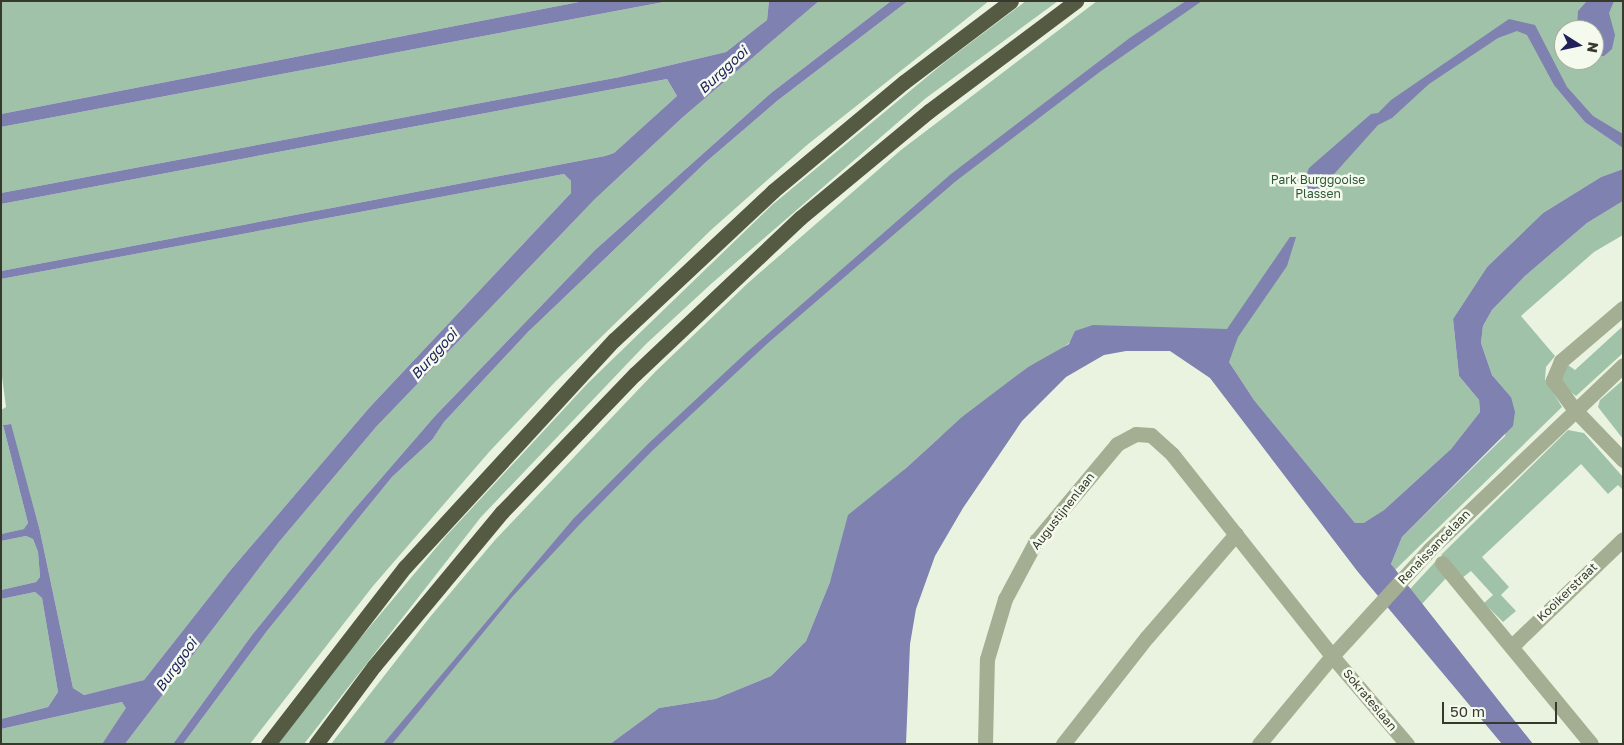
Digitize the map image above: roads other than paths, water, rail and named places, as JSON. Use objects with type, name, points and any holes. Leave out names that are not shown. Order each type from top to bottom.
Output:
[{"type":"highway","points":[[268,744],[405,567],[614,340],[773,191],[904,82],[1011,1]]},
{"type":"highway","points":[[316,744],[374,666],[502,512],[635,374],[800,218],[929,111],[1076,1]]},
{"type":"street","points":[[1623,308],[1555,369],[1553,380],[1574,409],[1623,460]]},
{"type":"street","name":"Renaissancelaan","points":[[1259,744],[1332,656],[1410,570],[1574,409],[1623,365]]},
{"type":"street","name":"Augustijnenlaan","points":[[985,744],[983,723],[987,659],[1005,599],[1036,541],[1116,444],[1136,434],[1151,435],[1172,454],[1332,656]]},
{"type":"street","points":[[1063,744],[1147,637],[1236,534]]},
{"type":"street","name":"Kooikerstraat","points":[[1512,646],[1623,539]]},
{"type":"street","points":[[1442,563],[1591,744]]},
{"type":"street","name":"Sokrateslaan","points":[[1332,656],[1407,744]]},
{"type":"water","points":[[584,1],[669,1],[1,127],[1,114]]},
{"type":"water","name":"Burggooi","points":[[769,1],[819,1],[683,117],[595,199],[376,427],[279,542],[125,744],[102,744],[126,708],[122,702],[1,729],[1,719],[48,707],[58,692],[42,598],[35,592],[1,599],[1,590],[36,582],[40,577],[38,552],[33,539],[26,536],[1,541],[1,534],[24,529],[28,523],[3,425],[11,424],[40,531],[73,688],[84,695],[144,680],[229,572],[369,408],[571,193],[571,181],[564,174],[1,279],[1,271],[605,156],[614,153],[677,96],[667,79],[1,204],[1,193],[620,77],[726,52],[767,20]]},
{"type":"water","points":[[891,1],[908,1],[777,101],[706,162],[528,332],[444,422],[432,440],[392,477],[267,631],[183,744],[173,744],[252,635],[351,513],[435,416],[595,250],[771,93]]},
{"type":"water","points":[[1186,1],[1202,1],[1101,71],[956,181],[768,343],[653,450],[580,524],[513,596],[392,744],[383,744],[574,518],[649,443],[747,352],[951,174],[1131,37]]},
{"type":"water","points":[[1587,1],[1614,1],[1609,13],[1615,35],[1612,49],[1604,56],[1604,20],[1578,20],[1578,11]]},
{"type":"water","points":[[1509,19],[1535,25],[1554,62],[1554,70],[1558,70],[1567,87],[1593,116],[1623,134],[1623,148],[1585,122],[1554,85],[1527,35],[1517,31],[1498,38],[1429,84],[1392,118],[1378,125],[1318,192],[1307,195],[1303,184],[1309,168],[1371,114],[1378,113],[1391,100]]},
{"type":"water","points":[[1623,169],[1623,201],[1587,223],[1525,276],[1492,310],[1483,326],[1481,343],[1492,375],[1511,397],[1515,412],[1513,426],[1402,537],[1391,564],[1533,744],[1502,744],[1358,572],[1210,378],[1170,351],[1126,351],[1104,355],[1066,377],[1022,421],[963,508],[935,556],[916,609],[910,644],[906,744],[610,744],[659,708],[715,699],[771,676],[806,641],[830,582],[848,515],[905,469],[962,417],[1028,367],[1069,344],[1075,331],[1093,325],[1227,329],[1290,237],[1296,237],[1287,266],[1238,337],[1229,362],[1254,400],[1355,523],[1364,523],[1384,510],[1451,449],[1480,412],[1479,400],[1459,376],[1453,319],[1487,267],[1543,213],[1601,177]]},
{"type":"park label","name":"Park Burggooise Plassen","points":[[1318,187]]}]
